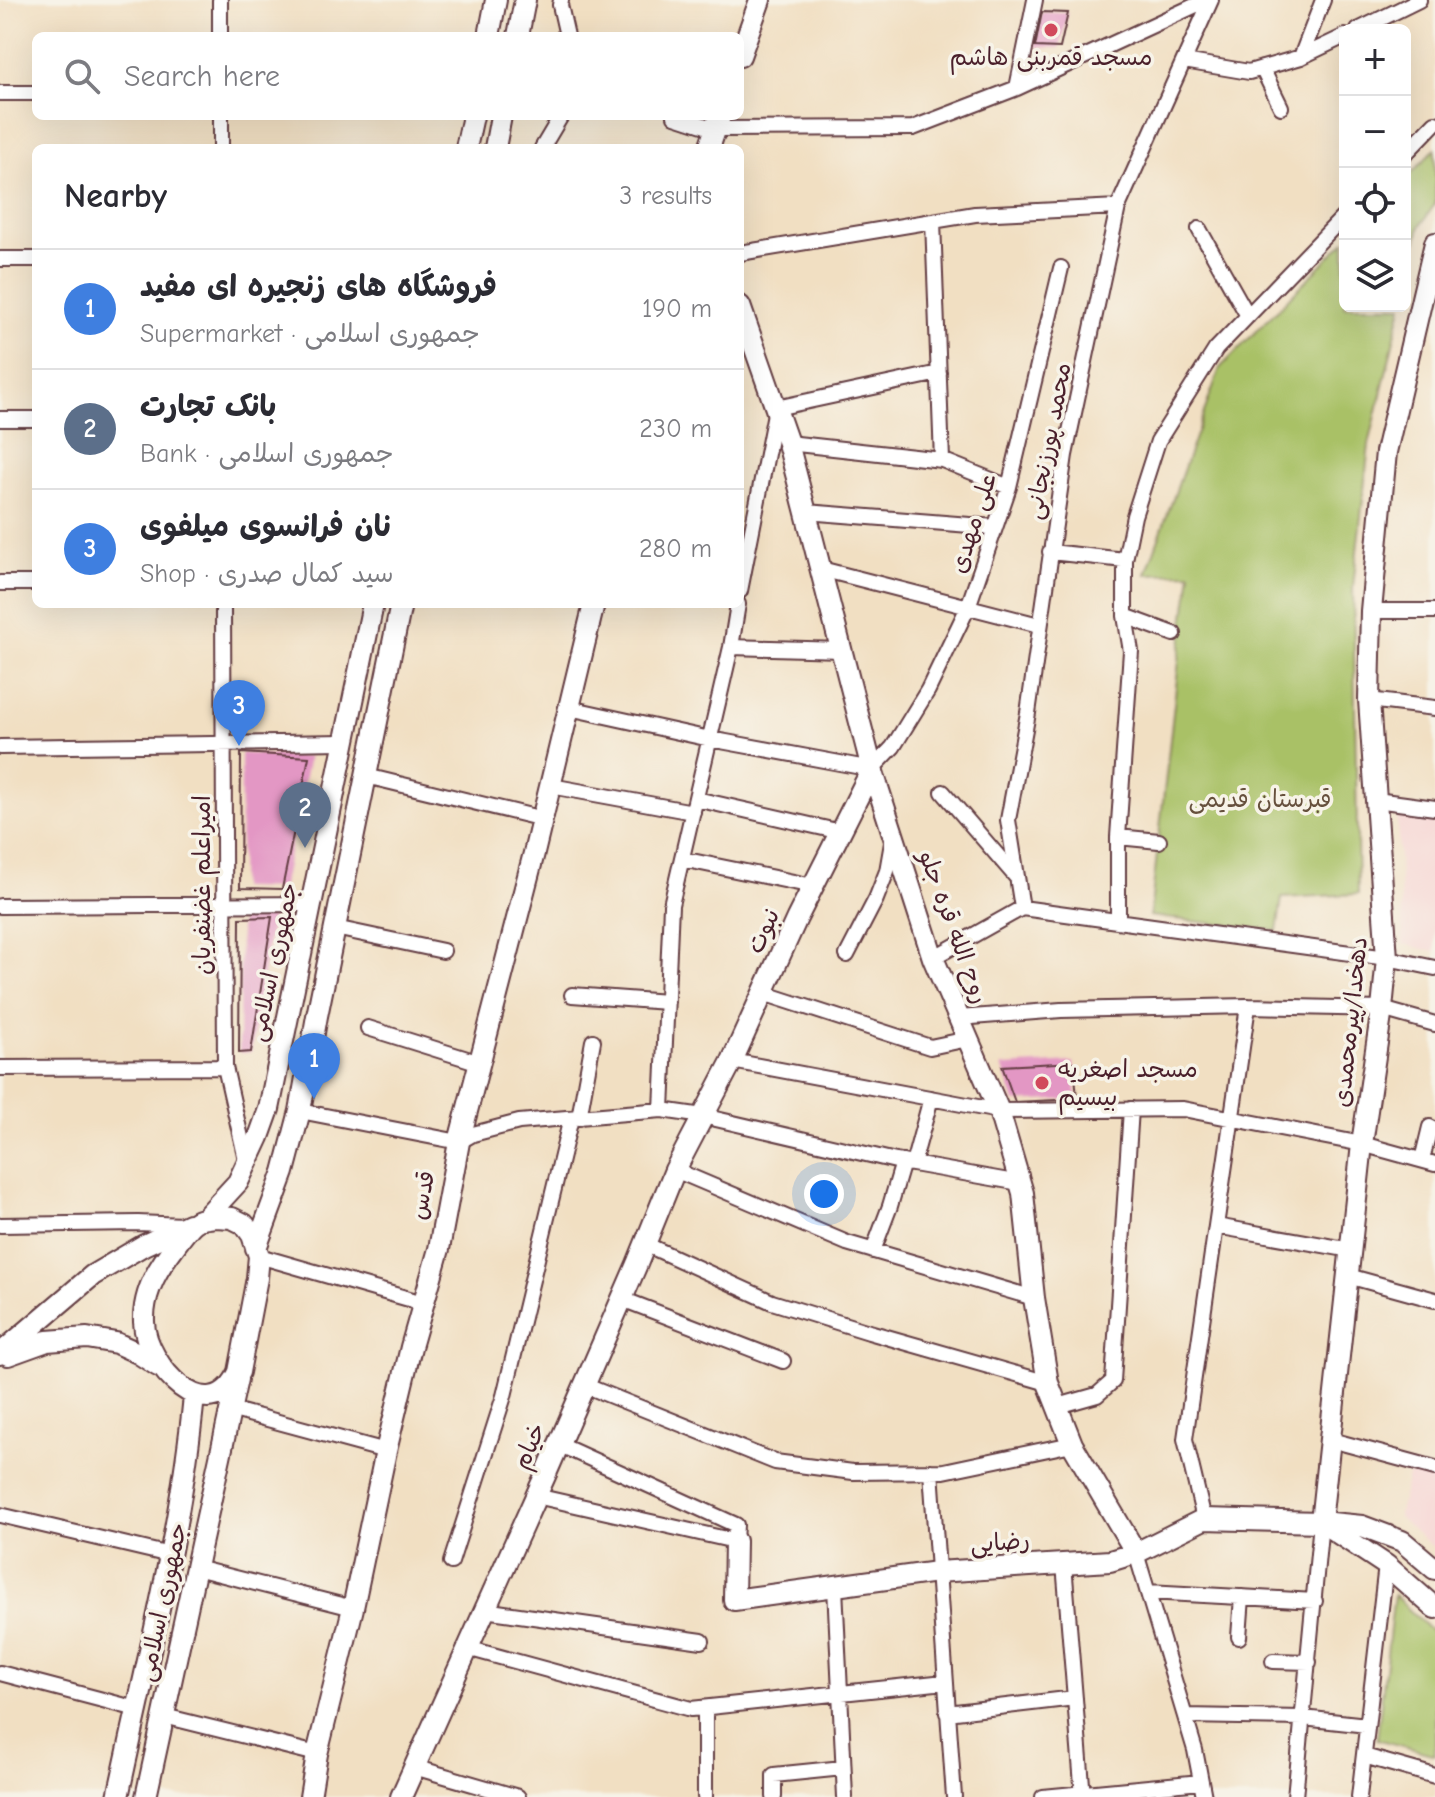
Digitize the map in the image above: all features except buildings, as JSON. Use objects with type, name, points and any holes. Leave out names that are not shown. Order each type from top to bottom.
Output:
[{"type":"main road","points":[[490,32],[496,0]]},
{"type":"main road","points":[[519,32],[525,0]]},
{"type":"main road","points":[[744,45],[760,0]]},
{"type":"main road","points":[[467,144],[472,120]]},
{"type":"main road","points":[[496,144],[500,120]]},
{"type":"main road","name":"دهخدا/پیرمحمدی","points":[[1321,1522],[1362,1144],[1387,958],[1369,700],[1371,611],[1386,452],[1435,243]]},
{"type":"main road","name":"روح الله قره جلو","points":[[744,317],[788,443],[872,769],[933,958],[999,1111],[1023,1193],[1034,1298],[1048,1383],[1072,1444],[1136,1553]]},
{"type":"main road","name":"جمهوری اسلامی","points":[[196,1222],[238,1182],[269,1109],[372,608]]},
{"type":"main road","points":[[0,1356],[47,1341],[87,1338],[116,1343],[138,1353],[194,1396],[216,1395],[234,1382],[239,1372],[257,1278],[258,1252],[300,1111],[400,608]]},
{"type":"main road","name":"قدس","points":[[310,1797],[386,1451],[439,1249],[459,1142],[543,819],[593,608]]},
{"type":"main road","name":"نبوت","points":[[703,1116],[872,769]]},
{"type":"main road","name":"خیام","points":[[401,1797],[536,1496],[675,1170],[703,1116]]},
{"type":"main road","points":[[0,1356],[93,1275],[144,1245],[196,1222],[215,1217],[232,1218],[244,1224],[258,1252]]},
{"type":"main road","points":[[164,1370],[150,1346],[143,1323],[147,1294],[153,1277],[196,1222]]},
{"type":"main road","name":"جمهوری اسلامی","points":[[146,1797],[239,1372]]},
{"type":"main road","name":"جمهوری اسلامی","points":[[118,1797],[170,1555],[189,1450],[194,1396]]},
{"type":"main road","name":"رضایی","points":[[735,1541],[734,1600],[937,1572],[1110,1561],[1136,1553],[1204,1519],[1362,1526],[1402,1541],[1435,1569]]},
{"type":"main road","points":[[1321,1522],[1386,1565],[1435,1608]]},
{"type":"street","points":[[220,0],[220,32]]},
{"type":"street","points":[[561,0],[566,32]]},
{"type":"street","points":[[1017,88],[1035,0]]},
{"type":"street","points":[[686,120],[715,131],[913,128],[1017,88],[1209,0]]},
{"type":"street","name":"محمد پورزنجانی","points":[[1022,908],[1008,820],[1028,713],[1065,455],[1118,207],[1209,0]]},
{"type":"street","points":[[1301,57],[1323,0]]},
{"type":"street","points":[[1370,24],[1419,0]]},
{"type":"street","points":[[1184,61],[1249,72],[1301,57],[1339,39]]},
{"type":"street","points":[[1262,68],[1281,107]]},
{"type":"street","points":[[0,93],[32,93]]},
{"type":"street","points":[[221,120],[221,144]]},
{"type":"street","points":[[544,144],[559,120]]},
{"type":"street","points":[[1411,148],[1435,123]]},
{"type":"street","points":[[744,252],[975,214],[1118,207]]},
{"type":"street","points":[[933,221],[942,460]]},
{"type":"street","points":[[1118,921],[1118,837],[1131,651],[1125,616],[1125,560],[1134,516],[1158,441],[1216,349],[1339,221]]},
{"type":"street","points":[[1199,229],[1248,316]]},
{"type":"street","points":[[0,259],[32,259]]},
{"type":"street","name":"علی مهدی","points":[[872,769],[893,747],[928,690],[968,607],[1009,487],[1061,268]]},
{"type":"street","points":[[744,553],[776,408],[939,373]]},
{"type":"street","points":[[0,419],[32,419]]},
{"type":"street","points":[[788,443],[942,460],[1009,487]]},
{"type":"street","points":[[806,512],[995,527]]},
{"type":"street","points":[[1050,552],[1125,560]]},
{"type":"street","points":[[821,569],[1039,625]]},
{"type":"street","points":[[0,583],[32,583]]},
{"type":"street","name":"امیراعلم غضنفریان","points":[[223,608],[225,1067],[247,1164]]},
{"type":"street","points":[[662,1110],[671,905],[737,608]]},
{"type":"street","points":[[1371,611],[1435,611]]},
{"type":"street","points":[[1125,616],[1174,634]]},
{"type":"street","points":[[731,647],[842,650]]},
{"type":"street","points":[[1369,700],[1435,708]]},
{"type":"street","points":[[569,708],[710,739],[872,769]]},
{"type":"street","points":[[0,747],[344,742]]},
{"type":"street","points":[[366,776],[543,819]]},
{"type":"street","points":[[551,786],[694,806],[841,832]]},
{"type":"street","points":[[943,792],[1018,879]]},
{"type":"street","points":[[1376,800],[1435,808]]},
{"type":"street","points":[[847,955],[887,871],[893,834]]},
{"type":"street","points":[[1118,837],[1159,841]]},
{"type":"street","points":[[682,859],[813,886]]},
{"type":"street","points":[[0,906],[311,904]]},
{"type":"street","points":[[933,958],[1022,908],[1387,958],[1435,968]]},
{"type":"street","points":[[335,928],[443,951]]},
{"type":"street","points":[[763,993],[930,1047],[968,1039]]},
{"type":"street","points":[[572,995],[667,1002]]},
{"type":"street","points":[[1204,1519],[1185,1439],[1248,1006]]},
{"type":"street","points":[[959,1018],[1061,1010],[1248,1006],[1382,1009],[1435,1024]]},
{"type":"street","points":[[368,1028],[480,1063]]},
{"type":"street","points":[[451,1562],[504,1396],[593,1041]]},
{"type":"street","points":[[732,1061],[999,1111],[1183,1109],[1362,1144],[1428,1162],[1430,1127]]},
{"type":"street","points":[[0,1068],[225,1067]]},
{"type":"street","points":[[873,1251],[931,1098]]},
{"type":"street","points":[[1058,1406],[1097,1395],[1113,1381],[1131,1109]]},
{"type":"street","points":[[300,1111],[459,1142],[473,1134],[519,1122],[662,1110],[703,1116],[908,1163],[1020,1183]]},
{"type":"street","points":[[675,1170],[847,1243],[1034,1298]]},
{"type":"street","points":[[0,1225],[196,1222]]},
{"type":"street","points":[[1216,1226],[1351,1250]]},
{"type":"street","points":[[645,1244],[772,1302],[1048,1383]]},
{"type":"street","points":[[258,1252],[423,1303]]},
{"type":"street","points":[[1348,1276],[1435,1300]]},
{"type":"street","points":[[622,1299],[783,1361]]},
{"type":"street","points":[[584,1385],[775,1462],[853,1472],[944,1471],[1072,1444]]},
{"type":"street","points":[[230,1409],[386,1451]]},
{"type":"street","points":[[1331,1440],[1435,1468]]},
{"type":"street","points":[[536,1496],[735,1541],[736,1525],[558,1444]]},
{"type":"street","points":[[931,1471],[954,1797]]},
{"type":"street","points":[[0,1515],[170,1555]]},
{"type":"street","points":[[1295,1797],[1321,1522]]},
{"type":"street","points":[[1043,1797],[1203,1789],[1185,1716],[1136,1553]]},
{"type":"street","points":[[1064,1564],[1083,1795]]},
{"type":"street","points":[[1359,1797],[1386,1565]]},
{"type":"street","points":[[196,1568],[353,1608]]},
{"type":"street","points":[[835,1587],[845,1797]]},
{"type":"street","points":[[1148,1592],[1315,1601]]},
{"type":"street","points":[[1239,1637],[1242,1597]]},
{"type":"street","points":[[484,1610],[702,1641]]},
{"type":"street","points":[[467,1648],[691,1709],[945,1682]]},
{"type":"street","points":[[1273,1661],[1309,1662]]},
{"type":"street","points":[[0,1673],[137,1709]]},
{"type":"street","points":[[947,1713],[1075,1698]]},
{"type":"street","points":[[705,1708],[705,1797]]},
{"type":"street","points":[[164,1716],[317,1754]]},
{"type":"street","points":[[1185,1716],[1303,1718],[1367,1725]]},
{"type":"street","points":[[1364,1756],[1435,1776]]},
{"type":"street","points":[[414,1767],[518,1797]]},
{"type":"street","points":[[774,1797],[774,1775],[843,1768]]},
{"type":"shaded area","points":[[1397,814],[1435,819],[1435,952],[1403,944]]},
{"type":"shaded area","points":[[1409,1472],[1435,1479],[1435,1549],[1398,1517]]},
{"type":"green space","points":[[1435,149],[1435,204],[1420,226],[1411,266],[1411,240],[1411,174]]},
{"type":"green space","name":"قبرستان قدیمى","points":[[1339,247],[1339,312],[1401,312],[1369,445],[1353,587],[1358,894],[1282,898],[1277,931],[1150,916],[1191,573],[1146,574],[1220,368]]},
{"type":"green space","points":[[1394,1595],[1435,1635],[1435,1755],[1377,1739]]},
{"type":"place","name":"مسجد قمربنی هاشم","points":[[1051,30]]},
{"type":"place","name":"نان فرانسوی میلفوی","points":[[239,746]]},
{"type":"place","name":"بانک تجارت","points":[[305,848]]},
{"type":"place","name":"مسجد اصغریه بیسیم","points":[[1042,1083]]},
{"type":"place","name":"فروشگاه های زنجیره ای مفید","points":[[314,1099]]}]
